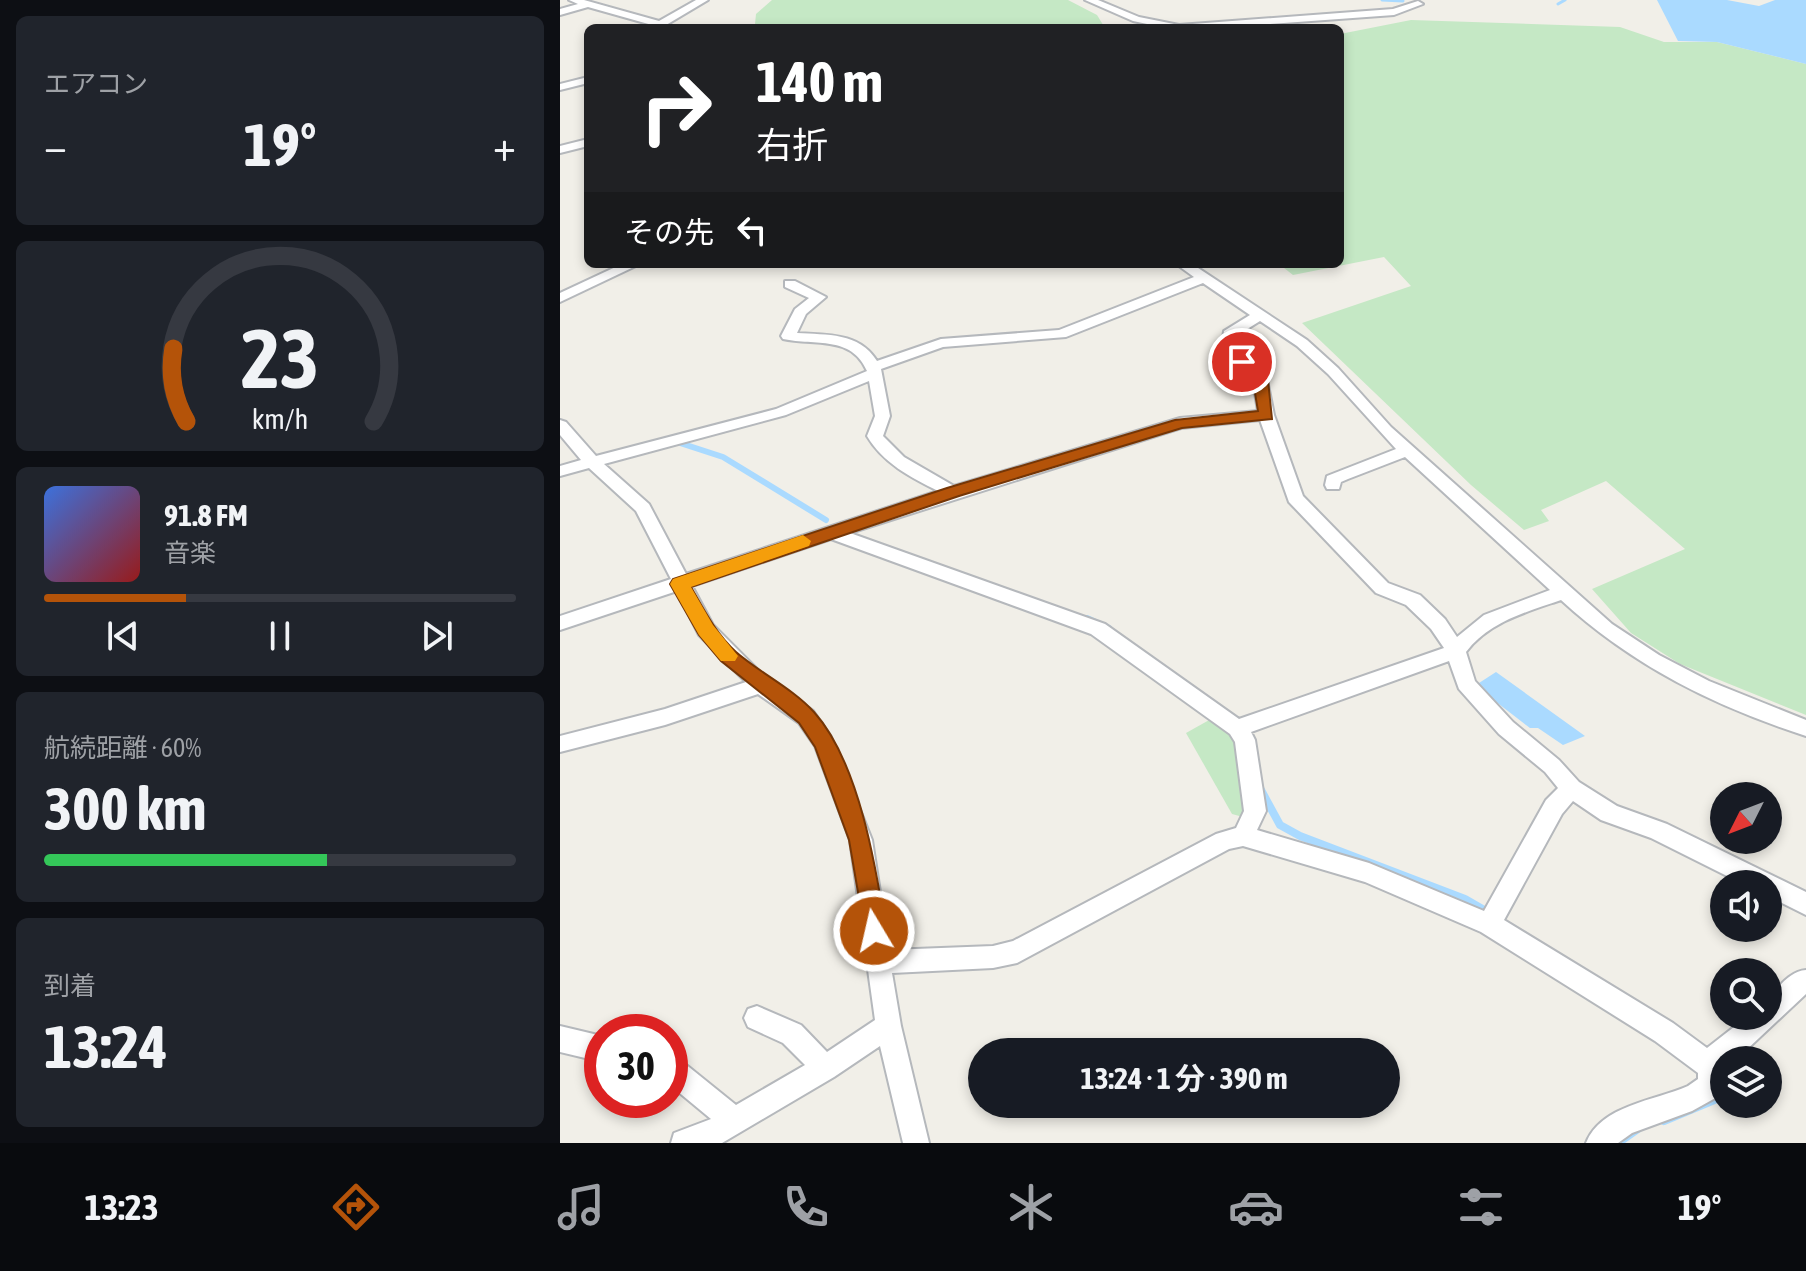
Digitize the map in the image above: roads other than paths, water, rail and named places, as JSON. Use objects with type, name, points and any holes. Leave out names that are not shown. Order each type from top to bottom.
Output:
[{"type":"street","points":[[574,0],[649,24]]},
{"type":"street","points":[[606,11],[631,0]]},
{"type":"street","points":[[660,24],[703,0]]},
{"type":"street","points":[[1090,0],[1135,24]]},
{"type":"street","points":[[1233,24],[1394,12],[1418,4]]},
{"type":"street","points":[[560,12],[585,5]]},
{"type":"street","points":[[560,87],[584,81]]},
{"type":"street","points":[[560,150],[584,143]]},
{"type":"street","points":[[560,298],[624,268]]},
{"type":"street","points":[[1189,268],[1302,343],[1333,371],[1385,430],[1605,629],[1670,671],[1707,690],[1806,728]]},
{"type":"street","points":[[560,471],[781,412],[941,343],[1061,334],[1204,278]]},
{"type":"street","points":[[790,284],[819,297],[800,312],[788,336],[845,340],[856,345],[876,370],[883,418],[875,436],[878,442],[904,465],[953,492]]},
{"type":"street","points":[[1260,315],[1229,334],[1229,347],[1260,380],[1266,415],[1295,498],[1382,588],[1413,600],[1438,624],[1456,651],[1466,684],[1571,788],[1609,813],[1659,831],[1737,870]]},
{"type":"street","points":[[560,623],[953,492],[1180,423],[1266,415]]},
{"type":"street","points":[[560,425],[592,462],[643,508],[706,630],[761,685],[806,717],[824,743],[861,840],[888,1026],[916,1143]]},
{"type":"street","points":[[1333,485],[1333,480],[1342,475],[1408,450]]},
{"type":"street","points":[[830,532],[1098,629],[1237,728],[1245,740],[1255,811],[1243,836]]},
{"type":"street","points":[[1237,728],[1456,651],[1465,637],[1487,622],[1565,592]]},
{"type":"street","points":[[560,744],[665,717],[761,685]]},
{"type":"street","points":[[1492,917],[1554,807],[1571,788]]},
{"type":"street","points":[[879,962],[993,957],[1017,952],[1224,841],[1243,836],[1369,873],[1492,917],[1664,1032],[1710,1058]]},
{"type":"street","points":[[1782,892],[1806,904]]},
{"type":"street","points":[[1730,1046],[1748,1030],[1766,1021],[1802,981],[1806,982]]},
{"type":"street","points":[[757,1018],[792,1034],[825,1068]]},
{"type":"street","points":[[684,1143],[703,1139],[825,1068],[888,1026]]},
{"type":"street","points":[[560,1039],[584,1045]]},
{"type":"street","points":[[688,1083],[733,1120]]},
{"type":"street","points":[[1599,1143],[1637,1117],[1696,1098],[1710,1087]]},
{"type":"water","points":[[1657,0],[1727,0],[1759,6],[1775,0],[1806,0],[1806,64],[1717,42],[1678,41]]},
{"type":"water","points":[[1496,672],[1585,736],[1563,745],[1538,728],[1530,728],[1482,691],[1479,683]]},
{"type":"waterway","points":[[1382,0],[1403,1]]},
{"type":"waterway","points":[[1558,4],[1565,0]]},
{"type":"waterway","points":[[677,442],[723,457],[826,520]]},
{"type":"waterway","points":[[1087,618],[1109,628]]},
{"type":"waterway","points":[[1261,790],[1280,825],[1300,836],[1465,899],[1491,914]]},
{"type":"waterway","points":[[1664,1121],[1710,1102]]},
{"type":"waterway","points":[[1618,1143],[1638,1129]]}]
